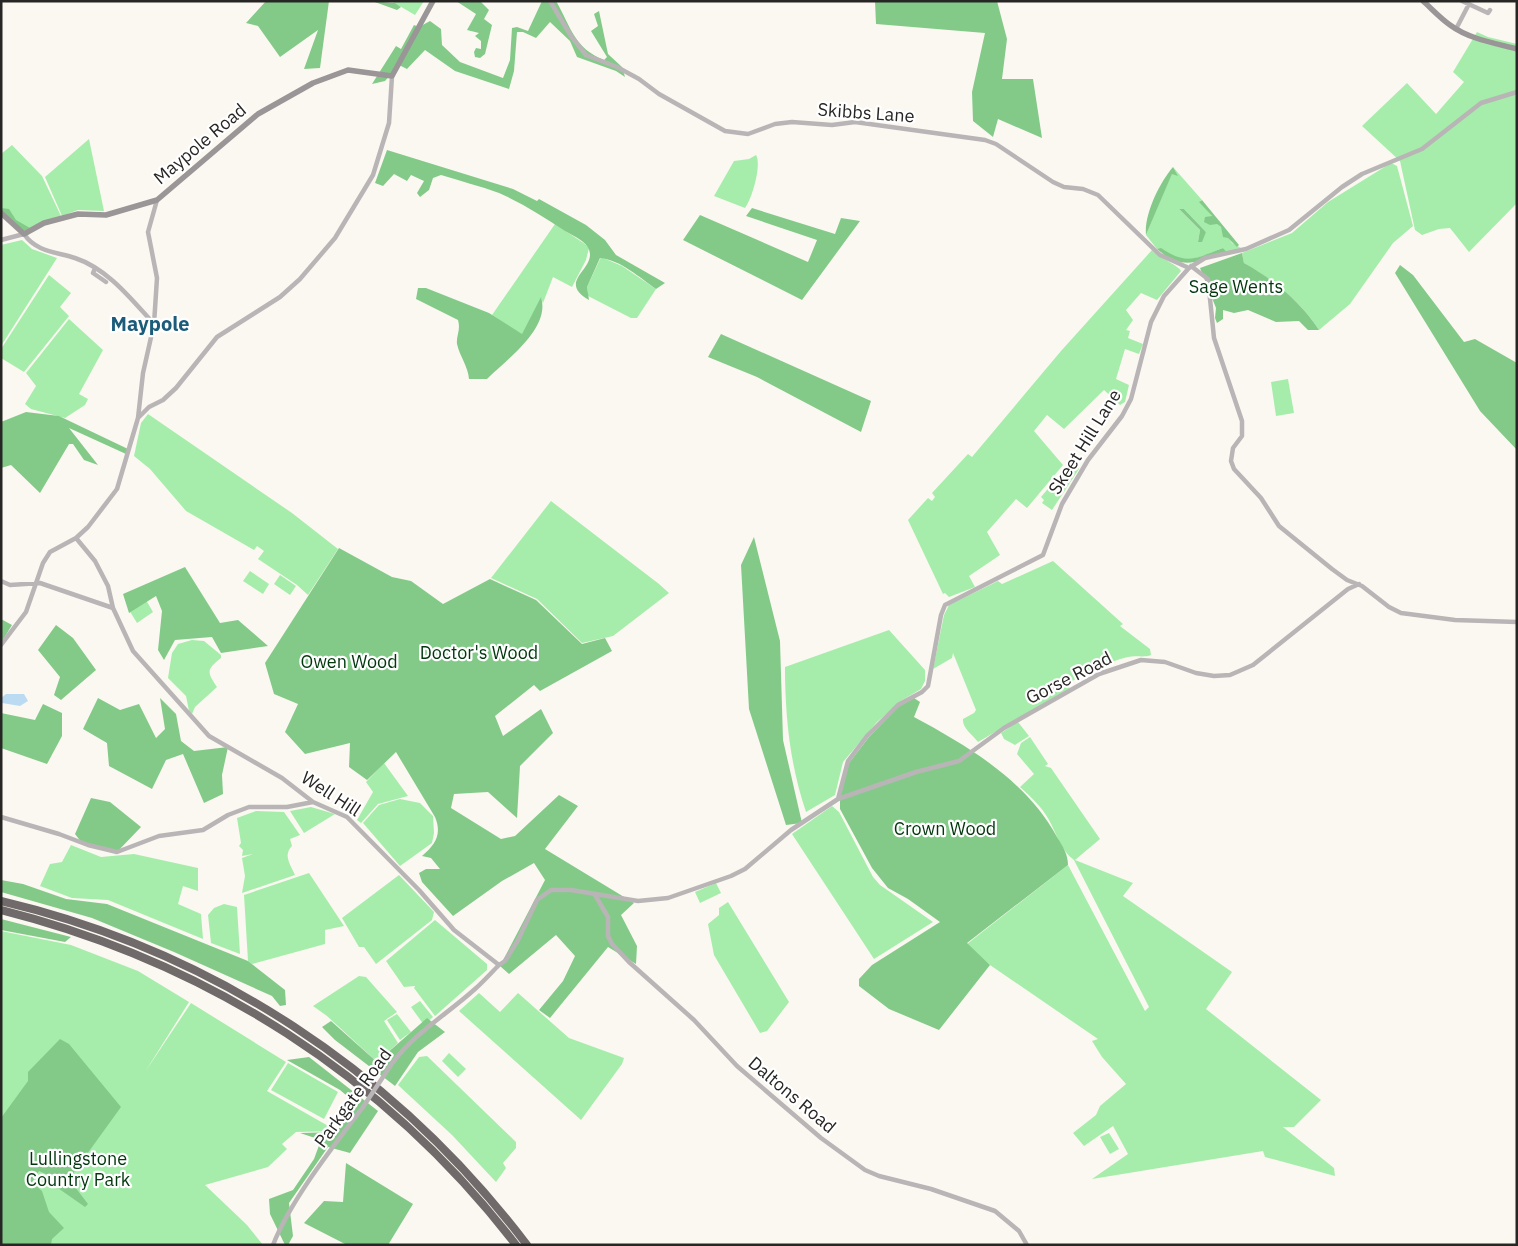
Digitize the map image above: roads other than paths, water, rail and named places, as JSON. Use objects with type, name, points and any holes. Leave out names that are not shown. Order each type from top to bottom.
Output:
[{"type":"highway","points":[[1,901],[85,924],[156,952],[232,988],[296,1027],[357,1070],[413,1118],[465,1170],[527,1245]]},
{"type":"highway","points":[[1,910],[71,930],[142,956],[212,988],[286,1031],[362,1086],[411,1128],[465,1183],[516,1245]]},
{"type":"street","points":[[138,418],[149,407],[163,400],[176,388],[217,337],[280,297],[300,278],[335,238],[373,175],[389,123],[392,76],[432,1]]},
{"type":"street","name":"Skibbs Lane","points":[[550,1],[571,36],[586,55],[617,67],[639,79],[659,94],[725,131],[748,134],[775,124],[792,122],[832,125],[854,122],[985,140],[996,144],[1053,182],[1064,187],[1083,189],[1098,195],[1160,255],[1190,267],[1208,279],[1215,343],[1242,421],[1242,436],[1231,454],[1234,469],[1260,498],[1284,531],[1347,580],[1359,584],[1401,613],[1455,620],[1517,622]]},
{"type":"street","points":[[1423,1],[1438,16],[1456,29],[1487,41],[1517,49]]},
{"type":"street","points":[[1462,1],[1488,13],[1490,10]]},
{"type":"street","points":[[1456,29],[1469,4]]},
{"type":"street","name":"Maypole Road","points":[[24,234],[44,223],[78,214],[106,215],[157,200],[258,114],[313,83],[348,70],[392,76]]},
{"type":"street","name":"Skeet Hill Lane","points":[[838,799],[848,761],[867,736],[898,705],[922,692],[928,686],[941,615],[945,605],[1043,555],[1062,504],[1088,460],[1122,416],[1131,399],[1147,336],[1161,300],[1190,267],[1205,258],[1254,246],[1289,230],[1342,187],[1362,174],[1422,149],[1481,103],[1517,92]]},
{"type":"street","points":[[1,645],[26,612],[43,562],[50,552],[76,538],[88,527],[114,494],[130,451],[138,418],[143,373],[154,324],[157,278],[148,232],[157,200]]},
{"type":"street","points":[[1,213],[40,248],[74,257],[111,278],[154,324]]},
{"type":"street","points":[[1,240],[24,234]]},
{"type":"street","points":[[95,268],[93,273],[106,282]]},
{"type":"street","name":"Well Hill","points":[[76,538],[95,561],[108,586],[113,608],[133,651],[209,736],[282,778],[314,802],[347,817],[356,824],[454,930],[499,965]]},
{"type":"street","points":[[1347,580],[1350,588]]},
{"type":"street","points":[[1,581],[10,585],[35,583],[94,600],[113,608]]},
{"type":"street","name":"Gorse Road","points":[[838,799],[916,772],[959,761],[1004,728],[1083,683],[1119,666],[1140,660],[1156,660],[1196,673],[1214,676],[1239,672],[1253,665],[1350,588],[1359,584]]},
{"type":"street","points":[[499,965],[505,961],[518,940],[537,900],[551,890],[571,890],[595,895],[649,901],[668,898],[731,876],[745,869],[791,830],[838,799]]},
{"type":"street","points":[[1,817],[59,834],[88,846],[117,852],[159,836],[203,830],[249,807],[287,807],[314,802]]},
{"type":"street","name":"Daltons Road","points":[[595,895],[608,917],[608,936],[623,956],[694,1020],[737,1066],[821,1138],[849,1159],[879,1176],[931,1189],[995,1211],[1020,1231],[1027,1245]]},
{"type":"street","name":"Parkgate Road","points":[[273,1245],[280,1227],[393,1062],[422,1032],[474,990],[499,965]]},
{"type":"water","points":[[6,694],[24,694],[28,701],[20,706],[2,703],[1,698]]},
{"type":"district","name":"Maypole","points":[[150,324]]},
{"type":"park label","name":"Sage Wents","points":[[1236,287]]},
{"type":"park label","name":"Doctor's Wood","points":[[479,653]]},
{"type":"park label","name":"Owen Wood","points":[[349,662]]},
{"type":"park label","name":"Crown Wood","points":[[945,829]]},
{"type":"park label","name":"Lullingstone Country Park","points":[[78,1169]]}]
